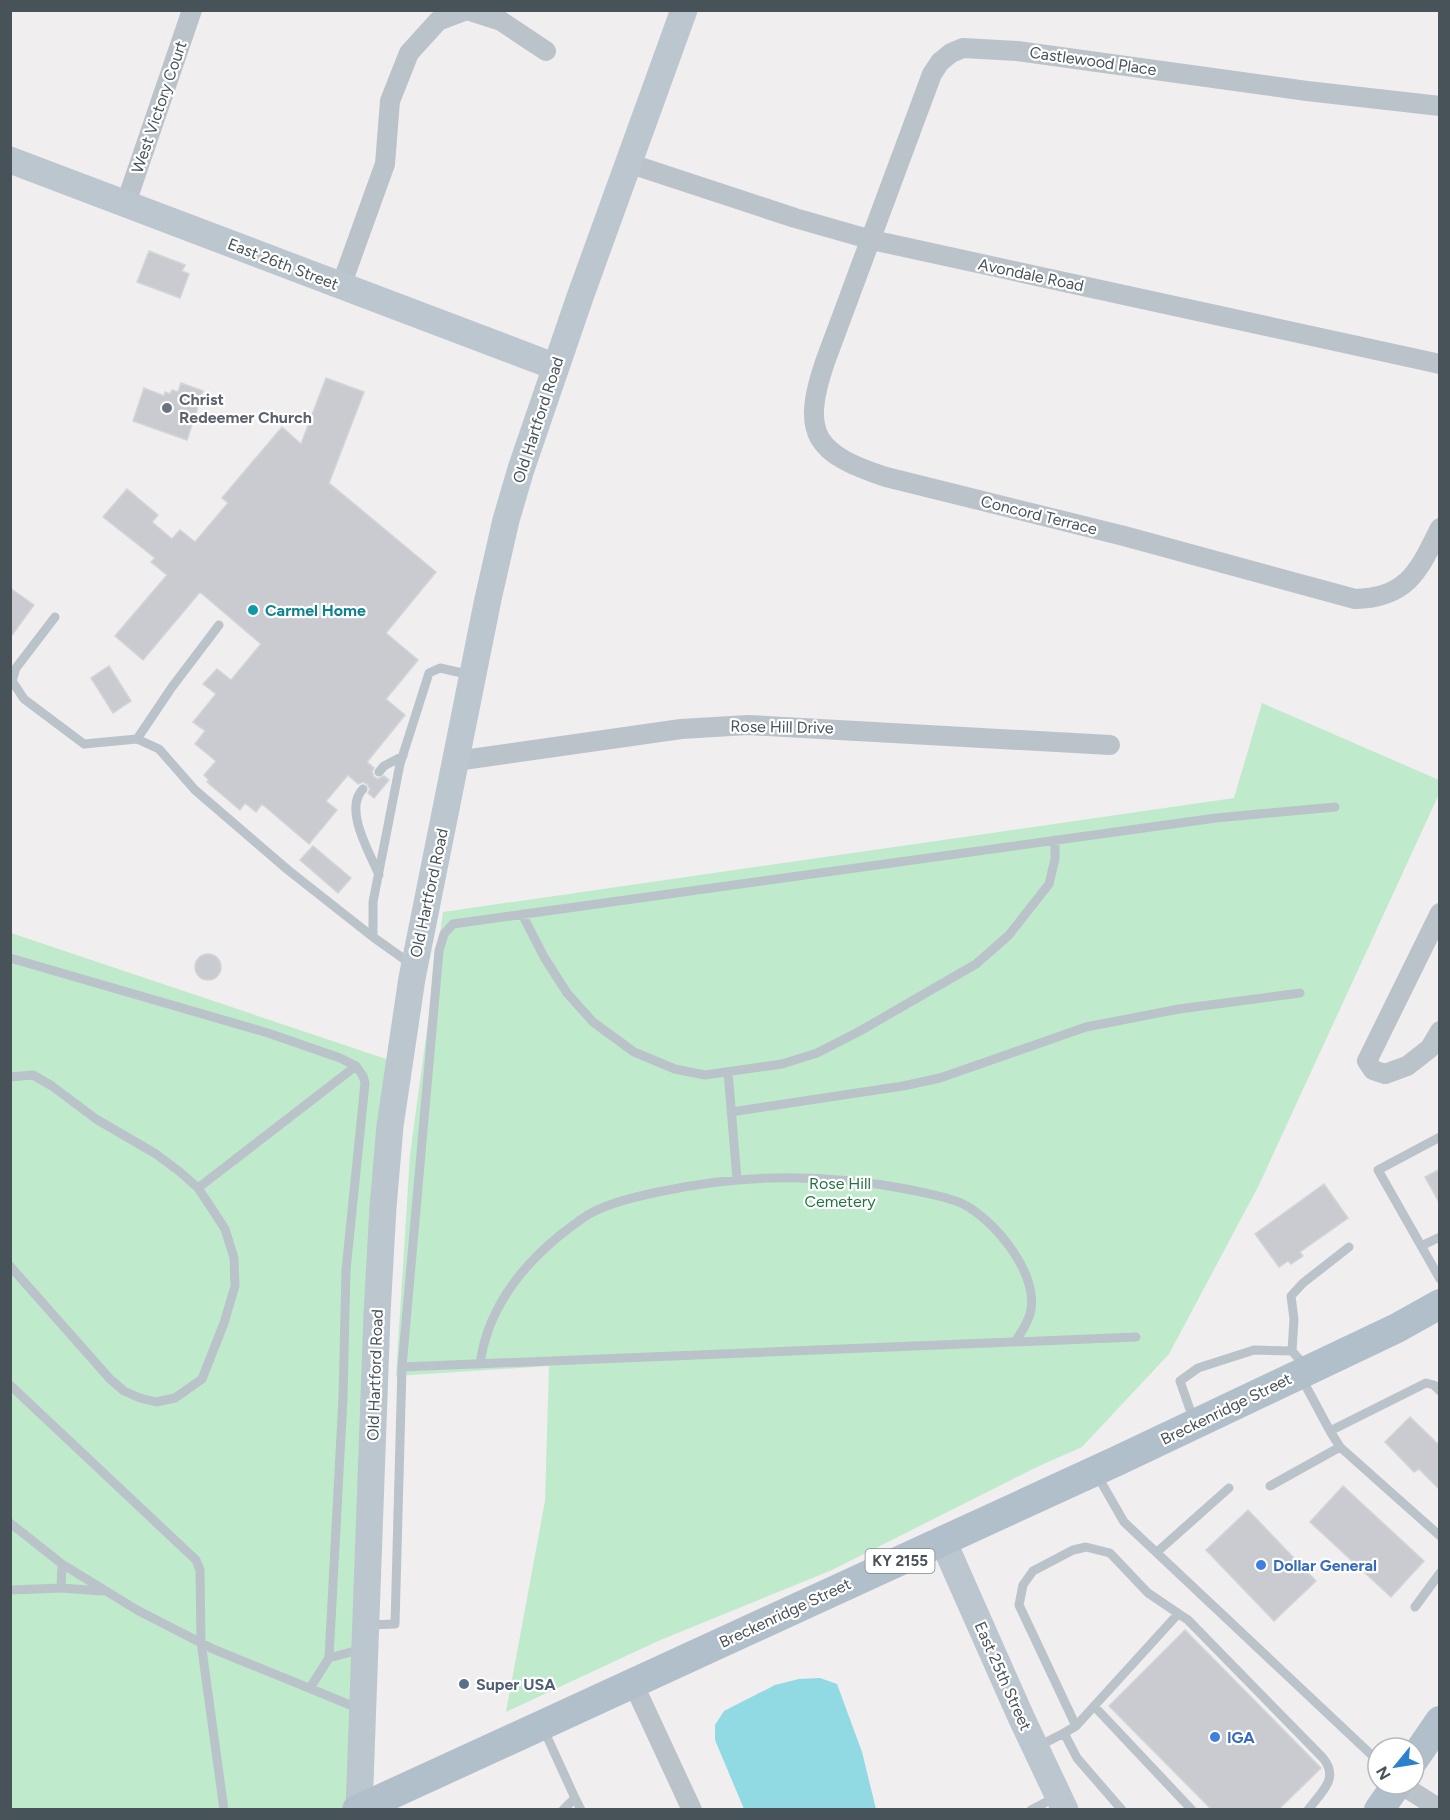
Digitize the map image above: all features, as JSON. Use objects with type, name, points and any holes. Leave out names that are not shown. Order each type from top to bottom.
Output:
[{"type":"main road","name":"Old Hartford Road","points":[[358,1809],[383,1206],[390,1126],[414,966],[506,520],[556,367],[684,10]]},
{"type":"main road","name":"East 26th Street","points":[[10,160],[556,367]]},
{"type":"main road","name":"Breckenridge Street","points":[[358,1809],[1095,1472],[1195,1424],[1300,1365],[1397,1328],[1440,1304]]},
{"type":"main road","name":"East 25th Street","points":[[943,1541],[1062,1803]]},
{"type":"main road","points":[[1426,1742],[1439,1724]]},
{"type":"main road","points":[[1379,1809],[1389,1796]]},
{"type":"street","name":"West Victory Court","points":[[126,203],[192,10]]},
{"type":"street","points":[[341,286],[386,164],[390,101],[409,53],[438,21],[467,10],[501,21],[546,51]]},
{"type":"street","name":"Castlewood Place","points":[[872,240],[932,74],[940,62],[951,53],[963,48],[1017,51],[1307,91],[1440,106]]},
{"type":"street","name":"Avondale Road","points":[[628,163],[795,218],[872,240],[1440,364]]},
{"type":"street","name":"Concord Terrace","points":[[872,240],[825,362],[817,385],[813,407],[815,428],[824,445],[839,458],[886,477],[1124,536],[1355,599],[1373,599],[1391,593],[1407,582],[1421,566],[1440,528]]},
{"type":"street","name":"Rose Hill Drive","points":[[456,761],[681,729],[748,724],[1110,745]]},
{"type":"street","points":[[1440,913],[1367,1061],[1373,1070],[1385,1074],[1407,1066],[1430,1048],[1440,1031]]},
{"type":"street","points":[[633,1683],[692,1809]]},
{"type":"street","points":[[1418,1796],[1440,1809]]},
{"type":"lane","points":[[55,617],[16,668],[12,681],[24,699],[84,744],[137,739],[159,749],[195,790],[288,870],[414,966]]},
{"type":"lane","points":[[137,739],[172,687],[219,625]]},
{"type":"lane","points":[[373,937],[373,902],[403,756],[429,673],[440,668],[473,676]]},
{"type":"lane","points":[[379,772],[384,766],[403,756]]},
{"type":"lane","points":[[363,789],[355,803],[357,824],[379,875]]},
{"type":"lane","points":[[310,1688],[329,1658],[365,1637],[395,1624],[402,1367],[439,951],[444,934],[453,924],[1216,818],[1335,807]]},
{"type":"lane","points":[[522,914],[544,957],[567,993],[593,1022],[634,1052],[675,1069],[705,1075],[728,1072],[782,1064],[817,1053],[860,1031],[976,964],[1009,935],[1049,884],[1055,859],[1055,840]]},
{"type":"lane","points":[[10,958],[268,1033],[340,1058],[356,1066],[363,1076],[365,1083],[346,1270],[343,1398],[329,1658]]},
{"type":"lane","points":[[731,1112],[903,1086],[940,1078],[1086,1027],[1179,1010],[1300,993]]},
{"type":"lane","points":[[198,1188],[356,1066]]},
{"type":"lane","points":[[728,1072],[737,1179]]},
{"type":"lane","points":[[10,1077],[33,1075],[52,1086],[96,1119],[156,1154],[198,1188],[225,1229],[234,1258],[236,1286],[202,1379],[175,1398],[156,1402],[124,1391],[110,1378],[10,1266]]},
{"type":"lane","points":[[1440,1137],[1378,1170],[1440,1279]]},
{"type":"lane","points":[[480,1364],[487,1331],[508,1292],[536,1257],[576,1223],[590,1213],[610,1204],[686,1186],[737,1179],[816,1178],[873,1183],[929,1194],[962,1204],[999,1231],[1026,1274],[1031,1297],[1031,1313],[1015,1342]]},
{"type":"lane","points":[[1421,1246],[1440,1237]]},
{"type":"lane","points":[[1349,1247],[1303,1283],[1291,1296],[1300,1365],[1330,1431],[1340,1446],[1440,1536]]},
{"type":"lane","points":[[402,1367],[1136,1337]]},
{"type":"lane","points":[[1195,1424],[1180,1381],[1198,1368],[1254,1350],[1300,1365]]},
{"type":"lane","points":[[1330,1431],[1426,1383],[1434,1385],[1440,1391]]},
{"type":"lane","points":[[10,1385],[196,1560],[200,1570],[201,1642],[224,1809]]},
{"type":"lane","points":[[1270,1486],[1340,1446]]},
{"type":"lane","points":[[1095,1472],[1124,1522],[1366,1750]]},
{"type":"lane","points":[[1156,1552],[1229,1488]]},
{"type":"lane","points":[[10,1523],[62,1564],[107,1592],[201,1642],[363,1710]]},
{"type":"lane","points":[[1076,1726],[1019,1605],[1023,1585],[1033,1571],[1073,1550],[1086,1547],[1110,1553],[1148,1593],[1188,1620],[1331,1768],[1331,1779],[1308,1809]]},
{"type":"lane","points":[[61,1588],[62,1564]]},
{"type":"lane","points":[[1415,1607],[1440,1573]]},
{"type":"lane","points":[[10,1590],[61,1588],[107,1592]]},
{"type":"lane","points":[[1036,1748],[1076,1726],[1178,1614]]},
{"type":"lane","points":[[1094,1706],[1192,1809]]},
{"type":"lane","points":[[542,1725],[581,1809]]},
{"type":"lane","points":[[1064,1733],[1077,1758],[1122,1809]]},
{"type":"lane","points":[[563,1809],[575,1798]]},
{"type":"lane","points":[[1031,1809],[1062,1803]]},
{"type":"green space","name":"Rose Hill Cemetery","points":[[1262,703],[1439,780],[1439,794],[1259,1185],[1169,1354],[1082,1447],[1039,1466],[832,1570],[658,1641],[506,1712],[545,1501],[549,1366],[396,1376],[410,1155],[443,912],[1234,798]]},
{"type":"green space","points":[[11,933],[398,1063],[357,1810],[11,1810]]},
{"type":"water","points":[[820,1678],[837,1684],[862,1752],[876,1809],[744,1809],[715,1740],[715,1725],[724,1711],[775,1685],[799,1679]]},
{"type":"building","points":[[149,251],[185,265],[182,271],[189,274],[180,298],[137,282]]},
{"type":"building","name":"Carmel Home","points":[[326,378],[364,392],[329,483],[436,572],[386,633],[418,660],[386,699],[405,715],[367,762],[374,768],[372,771],[374,777],[378,779],[384,776],[389,780],[374,798],[368,793],[370,789],[367,784],[363,782],[358,784],[348,775],[326,801],[337,810],[309,844],[262,804],[256,812],[245,803],[240,810],[207,782],[209,780],[204,775],[216,761],[195,744],[205,731],[193,722],[216,694],[203,684],[217,669],[231,680],[261,644],[200,592],[143,660],[115,636],[167,575],[151,562],[155,558],[103,517],[127,489],[158,515],[152,522],[172,539],[180,530],[195,542],[228,503],[222,498],[282,427],[301,444]]},
{"type":"building","name":"Christ Redeemer Church","points":[[181,383],[203,391],[187,440],[133,421],[144,388],[164,396],[165,392],[170,394],[172,390],[178,392]]},
{"type":"building","points":[[10,588],[34,605],[10,638]]},
{"type":"building","points":[[109,666],[131,701],[113,713],[91,678]]},
{"type":"building","points":[[313,846],[351,878],[338,893],[300,860]]},
{"type":"building","points":[[208,954],[217,958],[221,967],[217,976],[208,980],[199,976],[195,967],[199,958]]},
{"type":"building","points":[[1440,1169],[1440,1204],[1425,1177]]},
{"type":"building","points":[[1324,1184],[1348,1218],[1300,1252],[1303,1256],[1291,1264],[1288,1261],[1279,1267],[1255,1234]]},
{"type":"building","points":[[1410,1417],[1440,1446],[1440,1490],[1419,1469],[1414,1472],[1385,1442]]},
{"type":"building","points":[[1343,1486],[1424,1561],[1391,1597],[1310,1522]]},
{"type":"building","name":"Dollar General","points":[[1248,1510],[1316,1581],[1274,1621],[1206,1550]]},
{"type":"building","name":"IGA","points":[[1185,1630],[1321,1768],[1279,1809],[1211,1809],[1109,1706]]},
{"type":"place","name":"Christ Redeemer Church","points":[[167,408]]},
{"type":"place","name":"Carmel Home","points":[[253,610]]},
{"type":"place","name":"Dollar General","points":[[1261,1565]]},
{"type":"place","name":"Super USA","points":[[464,1684]]},
{"type":"place","name":"IGA","points":[[1215,1737]]}]
